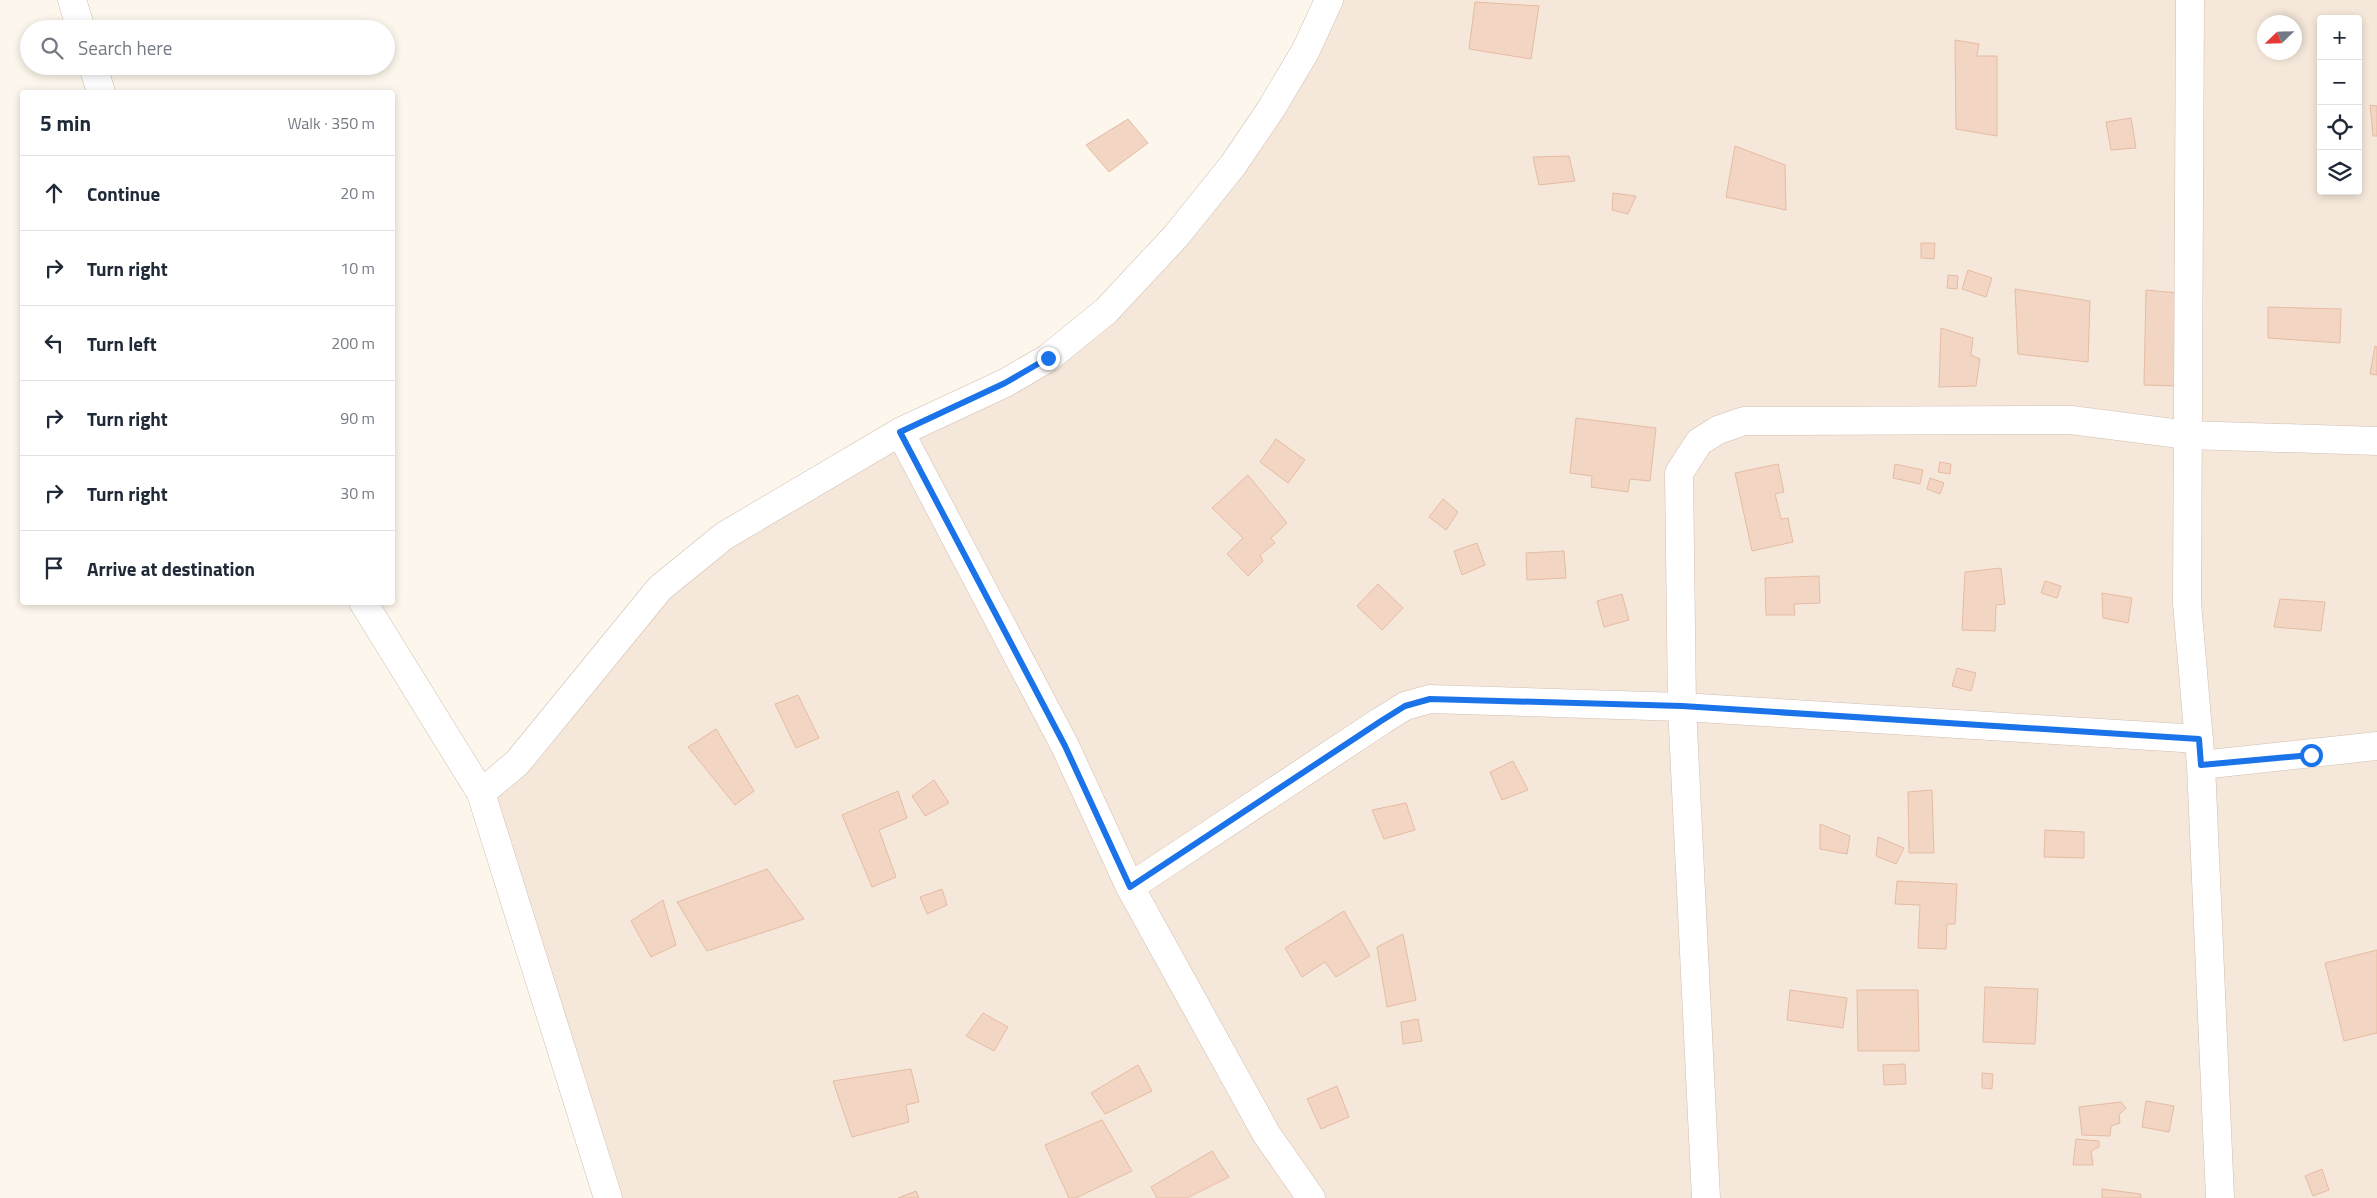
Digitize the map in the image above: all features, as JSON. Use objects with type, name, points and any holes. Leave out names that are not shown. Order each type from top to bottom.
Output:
[{"type":"street","points":[[72,0],[78,20]]},
{"type":"street","points":[[481,792],[517,763],[660,588],[724,536],[900,432],[1005,383],[1048,358],[1106,311],[1176,236],[1233,165],[1271,109],[1306,50],[1329,0]]},
{"type":"street","points":[[2190,0],[2187,603],[2200,752],[2220,1198]]},
{"type":"street","points":[[96,75],[100,90]]},
{"type":"street","points":[[1706,1198],[1682,706],[1678,473],[1699,442],[1718,430],[1744,420],[2071,420],[2188,435],[2377,440]]},
{"type":"street","points":[[900,432],[1065,746],[1130,887],[1267,1135],[1312,1198]]},
{"type":"street","points":[[365,605],[481,792],[608,1198]]},
{"type":"street","points":[[1130,887],[1405,706],[1430,699],[1682,706],[2200,752],[2377,746]]},
{"type":"shaded area","points":[[1329,0],[2377,0],[2377,1198],[608,1198],[481,793],[660,588],[1005,383],[1176,236]]},
{"type":"building","points":[[1475,2],[1539,6],[1531,59],[1469,49]]},
{"type":"building","points":[[1955,40],[1979,44],[1977,56],[1997,56],[1997,136],[1956,129]]},
{"type":"building","points":[[2370,105],[2377,106],[2377,136],[2373,136]]},
{"type":"building","points":[[2131,118],[2136,148],[2111,150],[2106,122]]},
{"type":"building","points":[[1128,119],[1148,143],[1109,172],[1086,145]]},
{"type":"building","points":[[1735,146],[1785,165],[1786,210],[1726,197]]},
{"type":"building","points":[[1569,156],[1575,181],[1539,185],[1533,157]]},
{"type":"building","points":[[1613,193],[1636,196],[1628,214],[1612,210]]},
{"type":"building","points":[[1921,243],[1935,243],[1934,259],[1921,258]]},
{"type":"building","points":[[1968,270],[1992,278],[1986,297],[1962,289]]},
{"type":"building","points":[[1948,275],[1958,276],[1957,289],[1947,288]]},
{"type":"building","points":[[2015,289],[2090,301],[2088,362],[2018,354]]},
{"type":"building","points":[[2146,290],[2178,293],[2180,386],[2144,385]]},
{"type":"building","points":[[2268,307],[2341,309],[2340,343],[2268,338]]},
{"type":"building","points":[[1941,328],[1973,338],[1971,355],[1980,359],[1976,386],[1939,387]]},
{"type":"building","points":[[2375,346],[2377,347],[2377,375],[2370,374]]},
{"type":"building","points":[[1576,418],[1656,428],[1650,481],[1630,479],[1628,492],[1591,487],[1592,476],[1570,473]]},
{"type":"building","points":[[1276,439],[1305,460],[1288,483],[1260,462]]},
{"type":"building","points":[[1940,462],[1951,464],[1950,474],[1938,472]]},
{"type":"building","points":[[1778,464],[1784,492],[1775,494],[1781,519],[1788,518],[1793,542],[1752,551],[1735,473]]},
{"type":"building","points":[[1895,464],[1923,470],[1920,484],[1893,478]]},
{"type":"building","points":[[1248,475],[1287,523],[1271,538],[1275,543],[1260,555],[1263,561],[1248,576],[1227,554],[1243,538],[1212,508]]},
{"type":"building","points":[[1930,478],[1944,483],[1940,494],[1927,489]]},
{"type":"building","points":[[1443,499],[1458,512],[1446,530],[1429,517]]},
{"type":"building","points":[[1477,543],[1485,565],[1462,575],[1454,551]]},
{"type":"building","points":[[1564,551],[1566,578],[1527,580],[1526,553]]},
{"type":"building","points":[[2001,568],[2005,604],[1996,605],[1995,631],[1962,630],[1965,572]]},
{"type":"building","points":[[1819,576],[1820,603],[1794,604],[1795,615],[1766,615],[1765,578]]},
{"type":"building","points":[[2045,581],[2061,586],[2057,598],[2041,593]]},
{"type":"building","points":[[1378,584],[1403,608],[1382,630],[1357,606]]},
{"type":"building","points":[[2102,593],[2132,598],[2128,623],[2103,618]]},
{"type":"building","points":[[1622,594],[1629,620],[1604,627],[1597,601]]},
{"type":"building","points":[[2280,599],[2325,602],[2321,631],[2274,627]]},
{"type":"building","points":[[1957,668],[1976,673],[1971,691],[1952,686]]},
{"type":"building","points":[[798,695],[819,738],[796,748],[775,704]]},
{"type":"building","points":[[716,729],[754,791],[735,805],[688,747]]},
{"type":"building","points":[[1513,761],[1528,790],[1502,800],[1490,772]]},
{"type":"building","points":[[934,780],[949,803],[925,816],[912,796]]},
{"type":"building","points":[[1932,790],[1934,853],[1909,853],[1908,792]]},
{"type":"building","points":[[898,791],[907,818],[879,830],[896,877],[872,887],[842,815]]},
{"type":"building","points":[[1406,803],[1415,830],[1384,839],[1372,810]]},
{"type":"building","points":[[1820,824],[1850,836],[1847,854],[1820,849]]},
{"type":"building","points":[[2045,830],[2084,832],[2084,858],[2044,857]]},
{"type":"building","points":[[1878,837],[1904,848],[1896,864],[1876,856]]},
{"type":"building","points":[[767,869],[804,919],[707,951],[677,902]]},
{"type":"building","points":[[1897,881],[1957,884],[1955,924],[1947,924],[1946,949],[1918,948],[1920,905],[1895,904]]},
{"type":"building","points":[[942,889],[947,905],[927,914],[920,897]]},
{"type":"building","points":[[663,900],[676,945],[651,957],[631,921]]},
{"type":"building","points":[[1344,911],[1370,956],[1336,977],[1325,962],[1302,977],[1285,948]]},
{"type":"building","points":[[1403,934],[1416,1000],[1387,1007],[1377,947]]},
{"type":"building","points":[[2377,950],[2377,1033],[2344,1041],[2325,963]]},
{"type":"building","points":[[1985,987],[2038,989],[2035,1044],[1983,1042]]},
{"type":"building","points":[[1790,990],[1847,998],[1843,1028],[1787,1020]]},
{"type":"building","points":[[1857,990],[1918,990],[1919,1051],[1858,1051]]},
{"type":"building","points":[[983,1013],[1008,1027],[994,1051],[966,1036]]},
{"type":"building","points":[[1418,1019],[1422,1041],[1403,1044],[1401,1022]]},
{"type":"building","points":[[1905,1064],[1906,1084],[1884,1085],[1883,1065]]},
{"type":"building","points":[[1138,1065],[1152,1091],[1105,1114],[1091,1093]]},
{"type":"building","points":[[911,1069],[919,1102],[906,1105],[909,1122],[852,1137],[833,1081]]},
{"type":"building","points":[[1982,1073],[1993,1074],[1992,1089],[1982,1088]]},
{"type":"building","points":[[1337,1086],[1349,1117],[1321,1129],[1307,1099]]},
{"type":"building","points":[[2146,1101],[2174,1106],[2169,1132],[2142,1127]]},
{"type":"building","points":[[2121,1102],[2126,1108],[2119,1115],[2120,1123],[2111,1126],[2110,1136],[2082,1135],[2079,1107]]},
{"type":"building","points":[[1102,1120],[1132,1171],[1076,1198],[1069,1198],[1045,1145]]},
{"type":"building","points":[[2076,1139],[2099,1141],[2099,1147],[2091,1151],[2093,1165],[2073,1165]]},
{"type":"building","points":[[1212,1151],[1229,1177],[1187,1198],[1157,1198],[1151,1187]]},
{"type":"building","points":[[2322,1169],[2329,1190],[2313,1196],[2305,1176]]},
{"type":"building","points":[[2102,1189],[2141,1194],[2141,1198],[2102,1198]]},
{"type":"building","points":[[916,1191],[919,1198],[898,1198]]},
{"type":"route","points":[[1048,358],[1005,383],[900,432],[1065,746],[1130,887],[1381,721],[1405,706],[1430,699],[1682,706],[2199,739],[2201,765],[2311,755]]}]
